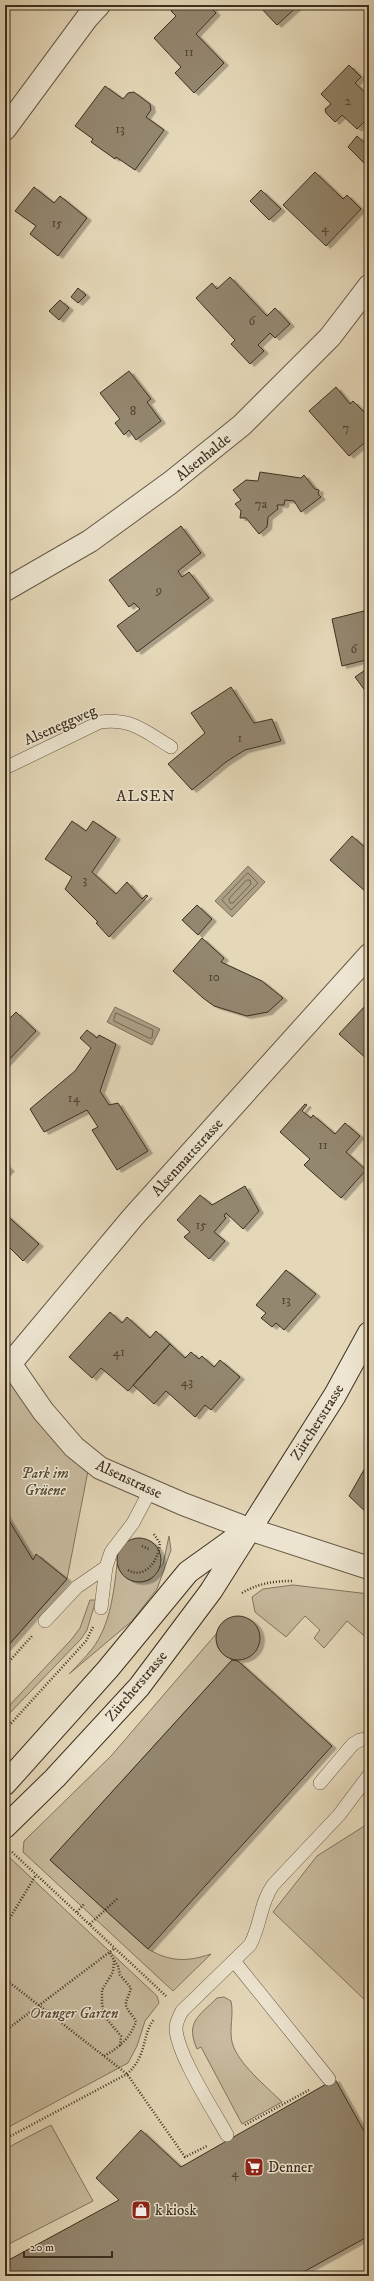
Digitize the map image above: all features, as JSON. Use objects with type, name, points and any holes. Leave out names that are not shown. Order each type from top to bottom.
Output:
[{"type":"street","points":[[5,129],[87,18],[99,5]]},
{"type":"street","name":"Alsenhalde","points":[[5,590],[90,541],[170,483],[242,425],[330,337],[369,286]]},
{"type":"street","name":"Alsenmattstrasse","points":[[7,1360],[369,955]]},
{"type":"street","name":"Zürcherstrasse","points":[[5,1828],[55,1778],[139,1687],[211,1591],[335,1395],[369,1333]]},
{"type":"street","name":"Alsenstrasse","points":[[7,1360],[43,1411],[74,1447],[100,1468],[183,1504],[249,1529],[369,1568]]},
{"type":"street","name":"Zürcherstrasse","points":[[5,1784],[108,1669],[188,1572],[249,1529]]},
{"type":"lane","name":"Alseneggweg","points":[[5,768],[100,722],[115,720],[129,722],[171,747]]},
{"type":"lane","points":[[101,1608],[106,1567],[110,1552],[133,1522],[151,1489]]},
{"type":"lane","points":[[45,1621],[77,1587],[106,1567]]},
{"type":"lane","points":[[320,1783],[353,1744],[360,1740],[369,1738]]},
{"type":"lane","points":[[227,2135],[180,2050],[176,2028],[182,2011],[250,1944],[258,1931],[264,1900],[273,1885],[339,1815],[369,1775]]},
{"type":"lane","points":[[234,1961],[329,2079]]},
{"type":"path","points":[[126,1566],[127,1570],[134,1574],[143,1573],[150,1567],[160,1550],[158,1537],[149,1530],[133,1522]]},
{"type":"path","points":[[137,1546],[141,1545],[149,1549]]},
{"type":"path","points":[[237,1598],[255,1586],[272,1581],[293,1581]]},
{"type":"path","points":[[5,1730],[86,1641],[101,1608]]},
{"type":"path","points":[[5,1666],[45,1621]]},
{"type":"path","points":[[8,1849],[182,2011]]},
{"type":"path","points":[[5,1926],[36,1875]]},
{"type":"path","points":[[90,1924],[118,1898]]},
{"type":"path","points":[[77,1912],[84,1904]]},
{"type":"path","points":[[5,2031],[115,1948]]},
{"type":"path","points":[[104,2056],[120,2047],[131,2034],[136,2022],[133,2015],[127,2009],[126,2003],[131,1988],[120,1975],[114,1959],[109,1952]]},
{"type":"path","points":[[114,1959],[113,1972],[102,1990],[102,2004],[105,2016],[121,2036],[120,2047]]},
{"type":"path","points":[[5,1979],[124,2071]]},
{"type":"path","points":[[5,2139],[128,2074],[136,2066],[144,2048],[150,2025],[169,1998]]},
{"type":"green space","name":"Park im Grüene","points":[[5,1370],[88,1471],[67,1579],[5,1649]]},
{"type":"green space","points":[[169,1536],[171,1550],[157,1589],[132,1621],[69,1674],[92,1649],[103,1630],[113,1597],[117,1564],[122,1574],[130,1580],[139,1582],[150,1580],[163,1564]]},
{"type":"green space","points":[[293,1585],[369,1594],[369,1640],[347,1621],[324,1648],[314,1638],[320,1630],[305,1616],[286,1637],[255,1612],[252,1597],[263,1589]]},
{"type":"green space","points":[[90,1600],[96,1600],[87,1630],[81,1639],[5,1718],[5,1710],[71,1640],[80,1628]]},
{"type":"green space","points":[[216,1634],[218,1648],[232,1660],[50,1860],[148,1949],[164,1956],[179,1959],[202,1957],[211,1954],[173,1991],[23,1852],[24,1841],[111,1756]]},
{"type":"green space","points":[[369,1823],[369,2004],[273,1912],[317,1856]]},
{"type":"green space","name":"Oranger Garten","points":[[9,1857],[157,1996],[159,2003],[145,2021],[137,2046],[128,2063],[5,2129],[5,1860]]},
{"type":"green space","points":[[224,1997],[231,2001],[231,2037],[235,2050],[253,2074],[282,2102],[242,2124],[201,2047],[197,2049],[194,2040],[193,2026],[196,2020],[217,1998]]},
{"type":"green space","points":[[51,2125],[93,2201],[5,2246],[5,2149]]},
{"type":"water","points":[[248,866],[265,882],[232,917],[215,901]]},
{"type":"water","points":[[115,1007],[160,1029],[152,1045],[107,1022]]},
{"type":"building","points":[[178,5],[208,5],[213,7],[213,10],[216,13],[196,34],[224,63],[194,93],[175,73],[181,67],[154,38],[176,16],[171,11]]},
{"type":"building","points":[[258,5],[299,5],[277,25]]},
{"type":"building","points":[[349,65],[361,77],[355,83],[369,96],[369,117],[357,129],[342,115],[335,122],[326,113],[325,109],[331,104],[321,94]]},
{"type":"building","points":[[105,86],[123,99],[128,93],[134,92],[150,104],[151,110],[146,117],[164,130],[135,170],[116,157],[115,159],[91,142],[93,139],[75,126]]},
{"type":"building","points":[[357,136],[369,147],[369,163],[367,166],[348,147]]},
{"type":"building","points":[[315,172],[343,199],[347,195],[361,209],[326,246],[283,205]]},
{"type":"building","points":[[34,187],[54,203],[60,196],[87,218],[58,256],[30,234],[36,226],[15,211]]},
{"type":"building","points":[[261,190],[281,209],[269,220],[250,201]]},
{"type":"building","points":[[230,277],[267,316],[275,308],[290,324],[275,338],[270,333],[258,345],[264,351],[250,364],[231,344],[235,340],[196,298],[212,283],[217,289]]},
{"type":"building","points":[[78,288],[86,295],[78,303],[71,297]]},
{"type":"building","points":[[60,300],[69,308],[59,320],[49,311]]},
{"type":"building","points":[[129,371],[151,399],[147,402],[161,421],[136,440],[129,430],[124,435],[115,423],[120,419],[100,393]]},
{"type":"building","points":[[336,387],[350,404],[353,401],[368,416],[369,415],[369,439],[349,456],[309,411]]},
{"type":"building","points":[[260,472],[301,478],[304,475],[315,489],[319,490],[318,494],[321,497],[301,512],[294,501],[285,500],[284,505],[277,505],[278,509],[268,517],[267,527],[259,534],[246,518],[240,518],[241,511],[235,504],[241,500],[233,490],[246,480],[258,481]]},
{"type":"building","points":[[181,526],[201,553],[178,571],[182,577],[189,572],[209,598],[137,652],[117,626],[140,609],[134,603],[129,607],[109,580]]},
{"type":"building","points":[[364,611],[369,636],[369,696],[355,677],[368,668],[366,660],[342,666],[332,619]]},
{"type":"building","points":[[231,687],[254,723],[272,719],[281,741],[245,750],[226,762],[192,790],[168,764],[205,733],[191,713]]},
{"type":"building","points":[[72,821],[86,831],[93,821],[116,837],[92,872],[116,894],[127,882],[142,899],[146,895],[148,896],[109,937],[96,923],[98,922],[65,889],[72,877],[45,859]]},
{"type":"building","points":[[352,836],[369,851],[369,889],[366,892],[330,860]]},
{"type":"building","points":[[197,905],[212,919],[198,935],[182,920]]},
{"type":"building","points":[[202,938],[224,958],[221,962],[262,981],[283,998],[268,1012],[247,1016],[214,1006],[203,998],[173,971]]},
{"type":"building","points":[[365,1006],[369,1009],[369,1061],[339,1034]]},
{"type":"building","points":[[16,1012],[36,1031],[5,1064],[5,1023]]},
{"type":"building","points":[[87,1030],[97,1038],[99,1035],[116,1044],[100,1091],[109,1105],[118,1103],[148,1151],[117,1170],[92,1130],[98,1127],[87,1110],[44,1132],[30,1109],[75,1071],[91,1048],[80,1038]]},
{"type":"building","points":[[305,1104],[307,1105],[302,1111],[311,1118],[313,1115],[335,1134],[345,1123],[360,1136],[346,1152],[366,1170],[341,1198],[304,1165],[310,1159],[280,1132]]},
{"type":"building","points":[[5,1164],[10,1169],[5,1174]]},
{"type":"building","points":[[245,1186],[259,1211],[243,1229],[226,1213],[224,1216],[226,1218],[214,1232],[225,1241],[209,1259],[184,1237],[190,1232],[177,1220],[200,1195],[212,1205]]},
{"type":"building","points":[[5,1214],[39,1244],[23,1261],[5,1243]]},
{"type":"building","points":[[286,1270],[316,1294],[284,1330],[276,1323],[272,1327],[261,1318],[266,1313],[256,1305]]},
{"type":"building","points":[[110,1312],[122,1323],[127,1317],[150,1338],[156,1331],[170,1344],[128,1391],[101,1368],[92,1378],[69,1357]]},
{"type":"building","points":[[170,1344],[185,1358],[191,1352],[199,1359],[202,1356],[214,1367],[220,1360],[240,1377],[211,1410],[205,1405],[195,1417],[166,1391],[154,1404],[133,1385]]},
{"type":"building","points":[[369,1461],[369,1515],[349,1496]]},
{"type":"building","name":"Park im Grüene","points":[[5,1514],[33,1560],[36,1554],[67,1579],[5,1649]]},
{"type":"building","points":[[135,1538],[143,1538],[155,1544],[161,1556],[161,1564],[155,1576],[143,1582],[135,1582],[123,1576],[117,1564],[117,1556],[123,1544]]},
{"type":"building","points":[[234,1616],[242,1616],[254,1622],[260,1634],[260,1642],[254,1654],[242,1660],[234,1660],[222,1654],[216,1642],[216,1634],[222,1622]]},
{"type":"building","points":[[232,1660],[238,1661],[332,1746],[148,1949],[50,1860]]},
{"type":"building","points":[[335,2079],[364,2131],[369,2128],[369,2236],[296,2276],[5,2276],[5,2262],[119,2200],[96,2178],[141,2130],[181,2167]]},
{"type":"place","name":"Denner","points":[[254,2167]]},
{"type":"place","name":"k kiosk","points":[[141,2210]]},
{"type":"district","name":"ALSEN","points":[[146,795]]}]
